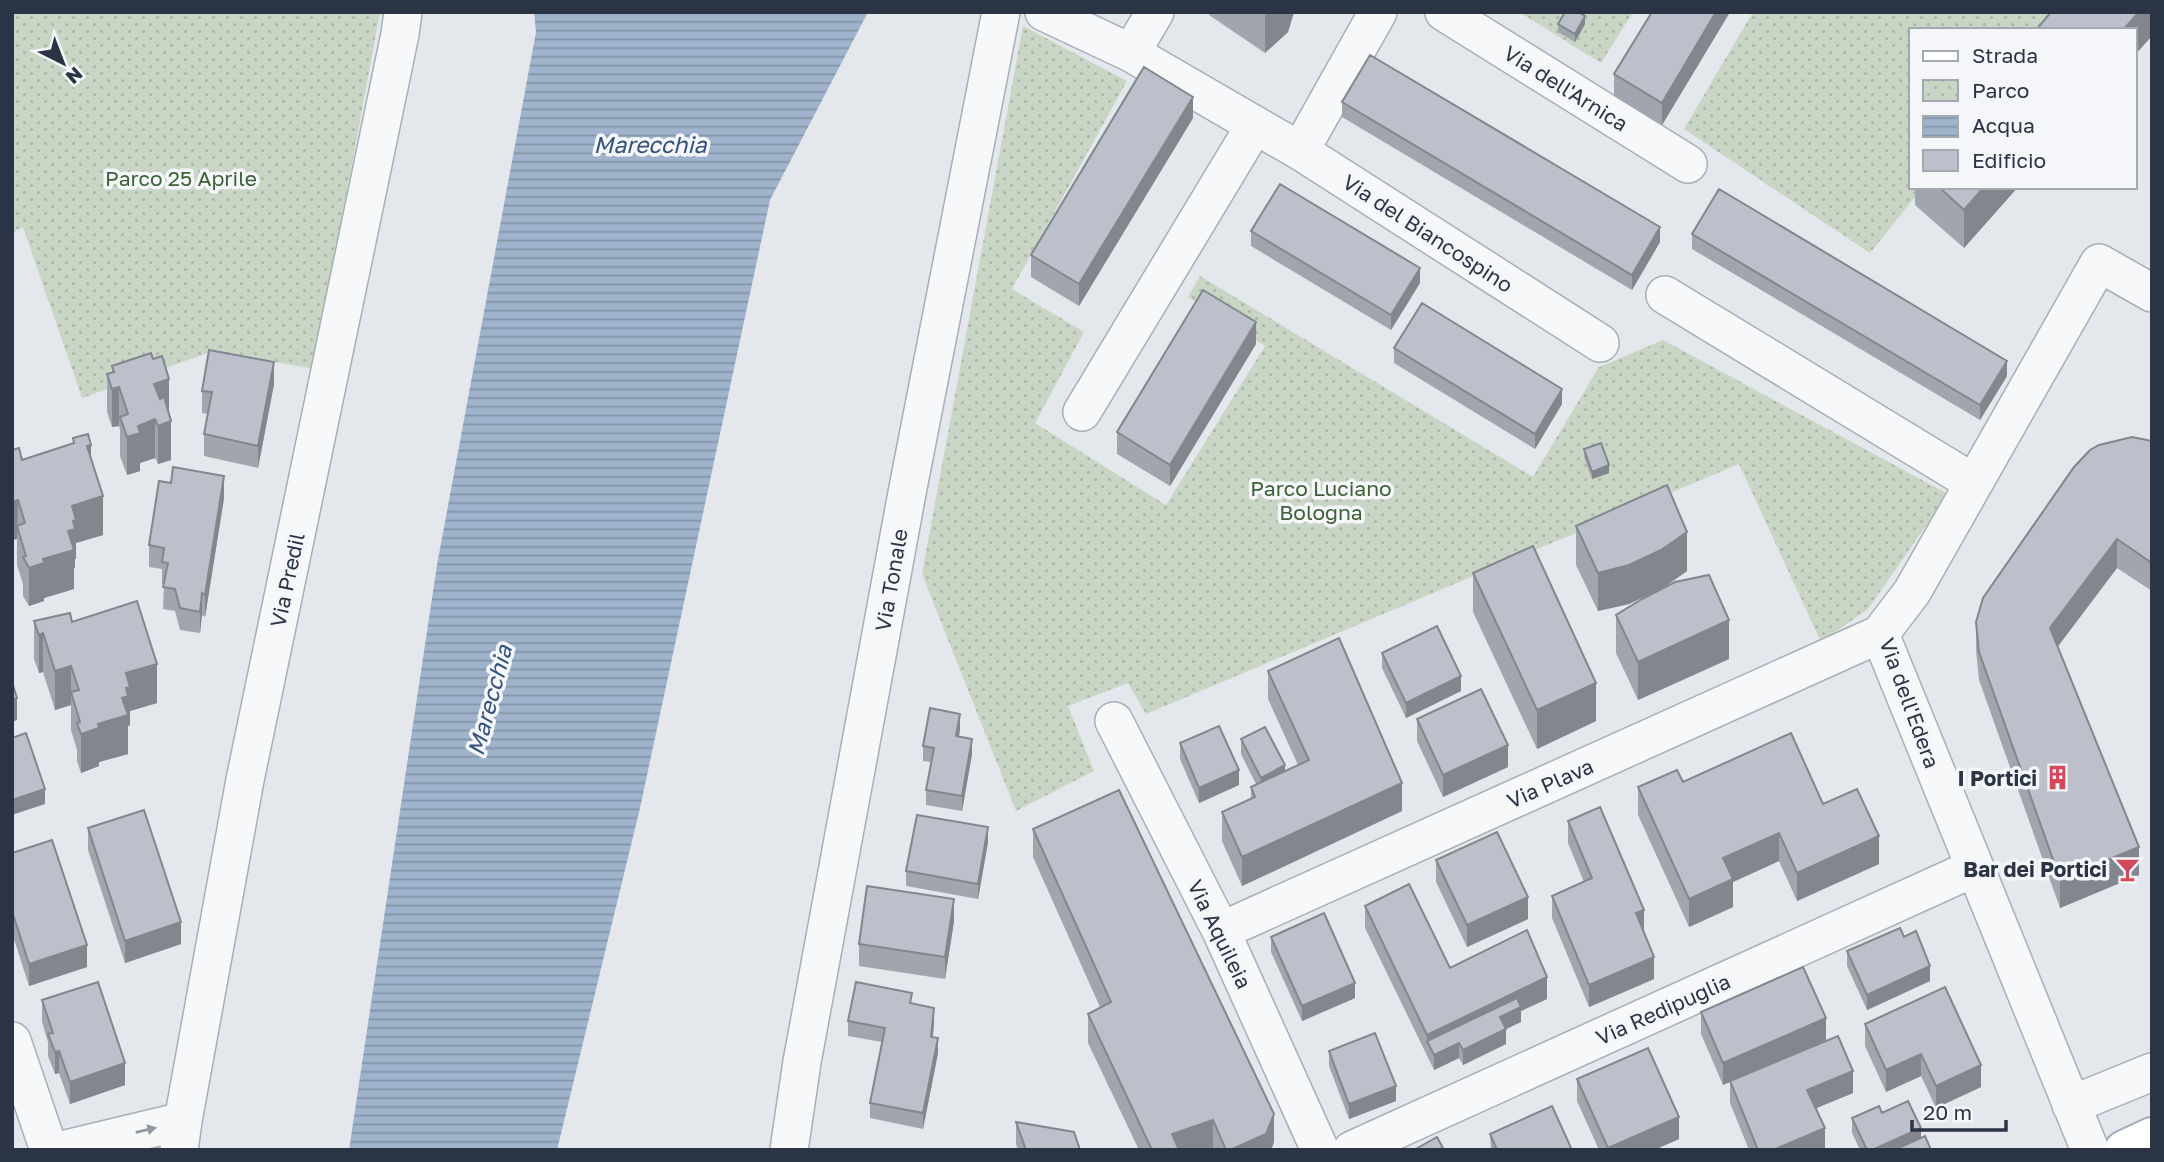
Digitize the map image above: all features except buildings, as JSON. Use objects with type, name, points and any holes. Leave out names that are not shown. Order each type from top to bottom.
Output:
[{"type":"main road","points":[[2124,1150],[2152,1137]]},
{"type":"street","name":"Via Predil","points":[[181,1135],[245,780],[403,12]]},
{"type":"street","name":"Via Tonale","points":[[789,1150],[802,1062],[904,506],[1001,12]]},
{"type":"street","name":"Via del Biancospino","points":[[1044,12],[1131,53],[1300,151],[1600,344]]},
{"type":"street","points":[[1131,53],[1155,12]]},
{"type":"street","points":[[1300,151],[1378,12]]},
{"type":"street","name":"Via dell'Arnica","points":[[1444,12],[1688,164]]},
{"type":"street","points":[[1082,412],[1255,125]]},
{"type":"street","name":"Via dell'Edera","points":[[2090,1150],[1880,634],[1912,592],[2099,263],[2152,293]]},
{"type":"street","points":[[1665,295],[1974,483]]},
{"type":"street","name":"Via Plava","points":[[1221,932],[1880,634]]},
{"type":"street","name":"Via Aquileia","points":[[1114,721],[1221,932],[1320,1150]]},
{"type":"street","name":"Via Redipuglia","points":[[1352,1150],[1974,868]]},
{"type":"street","points":[[12,1041],[49,1150]]},
{"type":"street","points":[[2071,1105],[2152,1072]]},
{"type":"street","points":[[62,1150],[181,1135]]},
{"type":"green space","name":"Parco 25 Aprile","points":[[12,12],[380,12],[314,369],[213,351],[82,398],[23,227],[12,233]]},
{"type":"green space","points":[[1519,12],[1633,12],[1601,63]]},
{"type":"green space","points":[[1753,12],[2065,12],[2052,28],[1909,28],[1909,189],[1921,189],[1870,253],[1684,129]]},
{"type":"green space","name":"Parco Luciano Bologna","points":[[1023,26],[1127,81],[1012,289],[1084,332],[1035,423],[1166,505],[1265,346],[1188,297],[1200,276],[1533,477],[1599,367],[1663,340],[1948,494],[1868,609],[1821,642],[1739,464],[1146,714],[1128,683],[1068,706],[1094,771],[1016,811],[922,574]]},
{"type":"water","name":"Marecchia","points":[[534,12],[868,12],[770,200],[640,808],[557,1150],[349,1150],[437,565],[536,32]]},
{"type":"place","name":"I Portici","points":[[2057,778]]},
{"type":"place","name":"Bar dei Portici","points":[[2127,869]]}]
